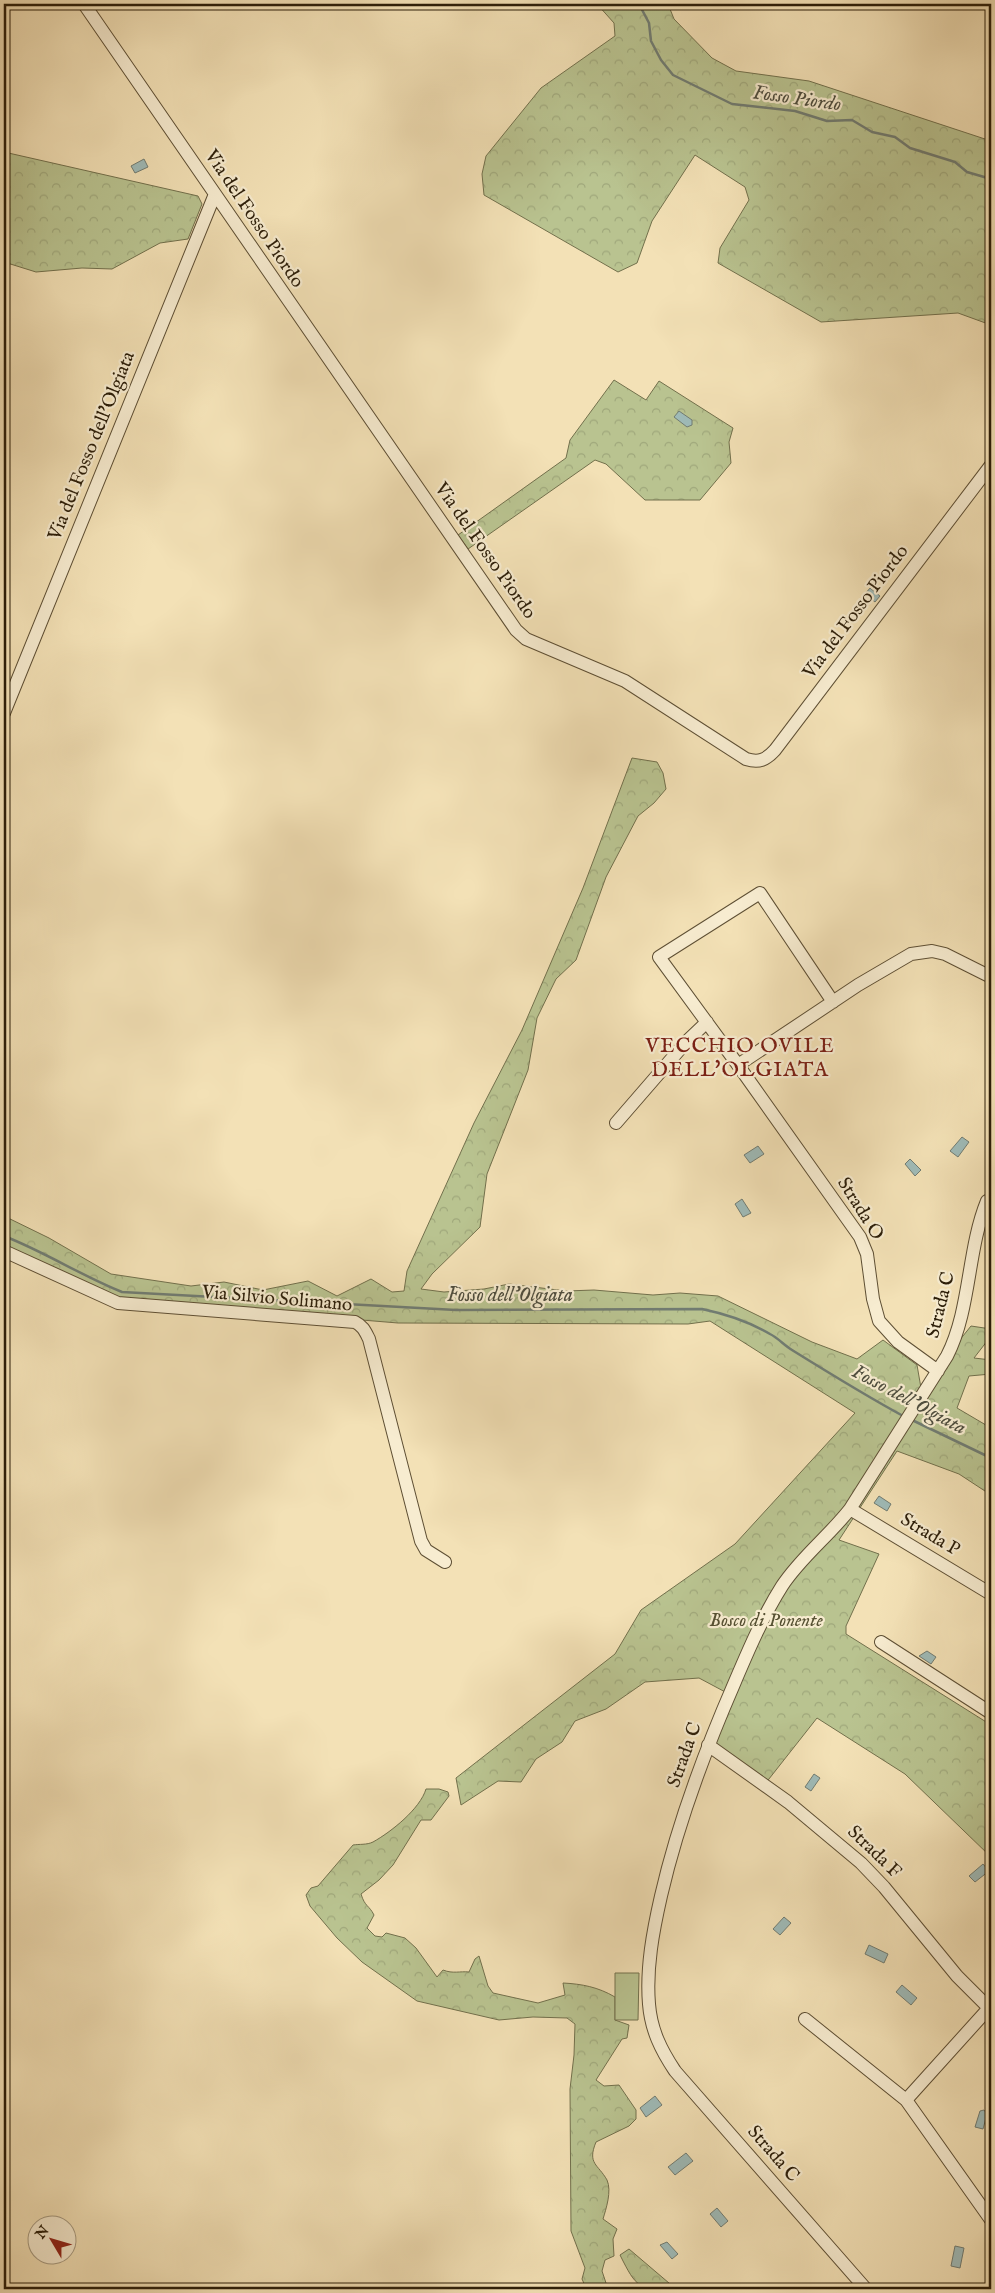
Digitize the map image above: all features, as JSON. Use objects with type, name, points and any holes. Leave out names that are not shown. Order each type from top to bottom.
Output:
[{"type":"street","name":"Via del Fosso Piordo","points":[[84,4],[519,634],[526,639],[626,680],[746,759],[756,762],[763,761],[775,750],[991,465]]},
{"type":"street","name":"Via del Fosso dell'Olgiata","points":[[4,713],[215,194]]},
{"type":"street","name":"Strada O","points":[[833,1002],[760,893],[659,958],[738,1065],[862,1241],[868,1260],[872,1299],[879,1321],[898,1342],[938,1371]]},
{"type":"street","points":[[738,1065],[896,961],[918,952],[932,951],[945,954],[991,977]]},
{"type":"street","points":[[616,1123],[687,1041],[707,1022]]},
{"type":"street","name":"Strada C","points":[[866,2289],[675,2071],[654,2031],[649,1992],[653,1936],[672,1851],[708,1745],[746,1657],[781,1587],[800,1562],[850,1509],[951,1348],[957,1330],[979,1224],[990,1201]]},
{"type":"street","name":"Via Silvio Solimano","points":[[4,1251],[118,1303],[355,1322],[360,1325],[365,1329],[368,1339],[421,1541],[426,1550],[445,1562]]},
{"type":"street","name":"Strada P","points":[[850,1509],[991,1594]]},
{"type":"street","points":[[881,1642],[991,1712]]},
{"type":"street","name":"Strada F","points":[[708,1745],[788,1802],[855,1857],[879,1881],[957,1976],[990,2009]]},
{"type":"street","points":[[906,2100],[990,2009]]},
{"type":"street","points":[[805,2019],[906,2100],[991,2220]]},
{"type":"green space","points":[[597,4],[668,4],[674,19],[712,58],[736,71],[809,81],[991,141],[991,325],[958,313],[821,322],[718,263],[720,248],[749,200],[745,187],[695,155],[652,221],[637,263],[618,272],[484,195],[482,174],[486,156],[541,88],[615,36],[614,23]]},
{"type":"green space","points":[[4,152],[198,196],[202,204],[188,239],[160,243],[112,269],[82,268],[36,272],[4,262]]},
{"type":"green space","points":[[614,380],[646,400],[659,381],[733,428],[729,442],[731,463],[700,500],[645,500],[606,464],[595,460],[468,549],[458,535],[566,458],[570,440]]},
{"type":"green space","name":"Bosco di Ponente","points":[[632,758],[657,762],[663,773],[666,789],[654,803],[638,816],[606,877],[576,960],[556,979],[537,1018],[528,1070],[487,1174],[480,1227],[432,1274],[421,1289],[444,1292],[484,1289],[509,1284],[566,1291],[594,1290],[653,1295],[680,1293],[718,1296],[812,1342],[857,1359],[883,1340],[917,1365],[921,1388],[971,1326],[991,1329],[991,1336],[974,1358],[991,1360],[991,1374],[969,1376],[957,1408],[991,1428],[991,1495],[959,1474],[897,1451],[839,1540],[879,1554],[846,1626],[846,1634],[991,1725],[991,1857],[905,1774],[817,1718],[765,1784],[708,1745],[729,1694],[699,1678],[645,1682],[606,1709],[575,1721],[562,1742],[536,1759],[521,1782],[498,1781],[461,1805],[456,1778],[615,1654],[641,1610],[735,1544],[855,1413],[710,1321],[688,1324],[398,1323],[120,1300],[4,1247],[4,1216],[49,1238],[111,1274],[191,1286],[224,1282],[263,1290],[308,1281],[337,1296],[371,1279],[392,1292],[404,1291],[407,1271],[474,1123],[522,1030],[583,888]]},
{"type":"green space","points":[[426,1789],[439,1789],[448,1792],[449,1796],[431,1820],[421,1820],[393,1865],[379,1880],[361,1894],[374,1915],[367,1928],[375,1936],[382,1937],[386,1933],[405,1938],[416,1948],[437,1977],[443,1970],[469,1972],[475,1959],[479,1956],[488,1986],[493,1993],[538,2003],[565,1995],[563,1983],[596,1988],[615,1997],[615,2020],[629,2025],[627,2038],[622,2039],[596,2080],[604,2086],[619,2085],[636,2110],[636,2119],[629,2126],[596,2142],[593,2155],[595,2163],[607,2180],[609,2189],[603,2219],[617,2229],[613,2239],[614,2256],[605,2260],[602,2271],[608,2289],[586,2288],[582,2279],[585,2268],[571,2231],[570,2089],[575,2024],[567,2018],[533,2017],[499,2020],[417,2001],[362,1962],[337,1938],[310,1906],[306,1895],[311,1888],[318,1886],[353,1845],[371,1843],[388,1832],[411,1812],[423,1797]]},
{"type":"green space","points":[[615,1973],[639,1973],[638,2020],[615,2020]]},
{"type":"green space","points":[[629,2249],[676,2289],[646,2287],[635,2281],[620,2255]]},
{"type":"water","points":[[144,159],[148,167],[135,173],[131,166]]},
{"type":"water","points":[[679,411],[692,420],[692,425],[687,427],[674,417]]},
{"type":"water","points":[[870,588],[880,596],[875,602],[865,594]]},
{"type":"water","points":[[962,1137],[969,1142],[958,1157],[950,1151]]},
{"type":"water","points":[[758,1146],[764,1154],[750,1163],[744,1155]]},
{"type":"water","points":[[910,1159],[921,1170],[915,1176],[905,1164]]},
{"type":"water","points":[[742,1199],[751,1213],[743,1217],[735,1204]]},
{"type":"water","points":[[879,1496],[891,1504],[887,1511],[874,1503]]},
{"type":"water","points":[[927,1651],[936,1657],[931,1664],[919,1656]]},
{"type":"water","points":[[814,1774],[820,1778],[811,1791],[805,1787]]},
{"type":"water","points":[[983,1864],[989,1871],[975,1882],[969,1876]]},
{"type":"water","points":[[784,1917],[791,1923],[780,1935],[773,1929]]},
{"type":"water","points":[[869,1945],[888,1954],[884,1963],[865,1954]]},
{"type":"water","points":[[902,1985],[917,1998],[911,2005],[896,1992]]},
{"type":"water","points":[[655,2096],[662,2105],[646,2117],[640,2108]]},
{"type":"water","points":[[984,2110],[987,2114],[983,2129],[975,2127],[980,2111]]},
{"type":"water","points":[[686,2153],[693,2161],[675,2175],[668,2167]]},
{"type":"water","points":[[717,2208],[728,2221],[721,2227],[710,2214]]},
{"type":"water","points":[[667,2242],[678,2254],[672,2259],[660,2245]]},
{"type":"water","points":[[955,2246],[964,2248],[960,2268],[951,2266]]},
{"type":"waterway","name":"Fosso Piordo","points":[[639,4],[649,23],[651,41],[661,60],[673,75],[732,104],[795,111],[827,121],[852,120],[872,132],[895,137],[910,148],[955,162],[967,172],[991,179]]},
{"type":"waterway","name":"Fosso dell’Olgiata","points":[[4,1236],[122,1292],[456,1310],[702,1309],[737,1318],[762,1329],[834,1376],[905,1417]]},
{"type":"waterway","name":"Fosso dell’Olgiata","points":[[912,1420],[991,1458]]},
{"type":"district","name":"VECCHIO OVILE DELL'OLGIATA","points":[[740,1058]]}]
